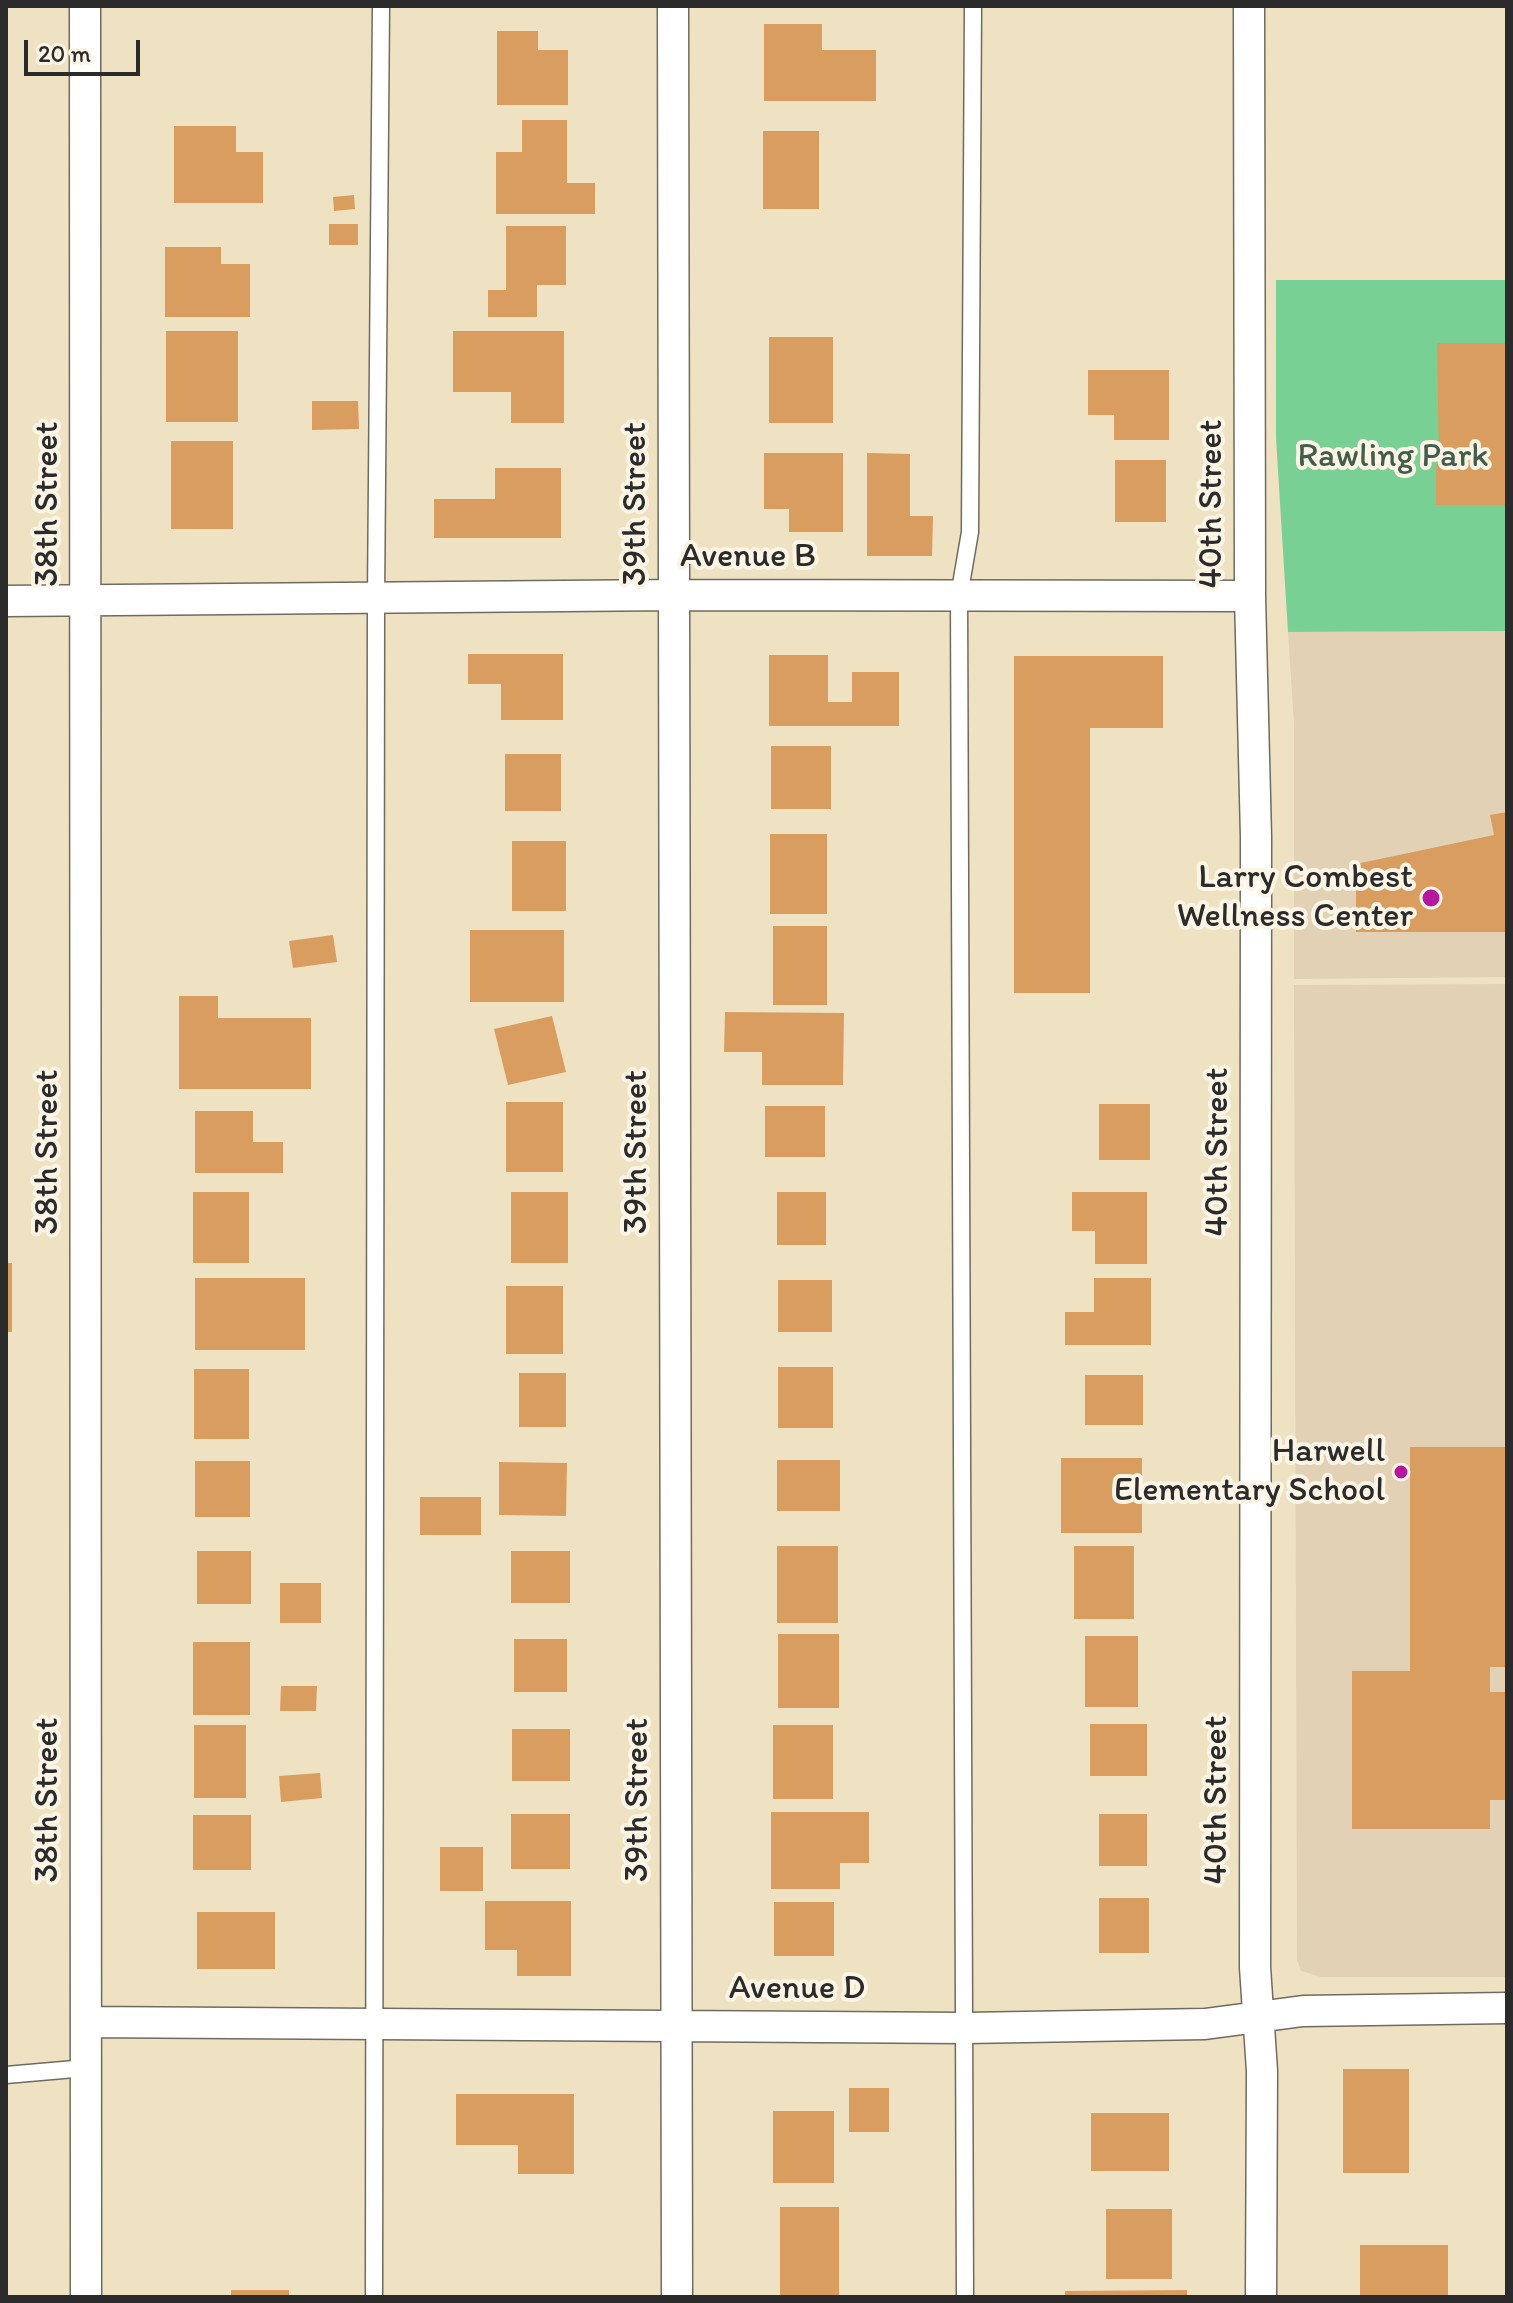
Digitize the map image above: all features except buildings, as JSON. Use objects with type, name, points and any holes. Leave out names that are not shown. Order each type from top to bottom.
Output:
[{"type":"street","name":"38th Street","points":[[85,6],[86,2297]]},
{"type":"street","name":"39th Street","points":[[673,6],[677,2297]]},
{"type":"street","name":"40th Street","points":[[1249,6],[1250,596],[1256,837],[1255,1967],[1261,2297]]},
{"type":"street","name":"Avenue B","points":[[6,601],[674,595],[1250,596]]},
{"type":"street","name":"Avenue D","points":[[86,2022],[965,2028],[1205,2024],[1303,2011],[1507,2008]]},
{"type":"lane","points":[[374,2297],[376,598],[381,6]]},
{"type":"lane","points":[[965,2297],[965,2028],[961,1972],[959,596],[970,532],[973,6]]},
{"type":"lane","points":[[6,2075],[86,2068]]},
{"type":"shaded area","points":[[1507,631],[1507,977],[1294,979],[1294,724],[1288,632]]},
{"type":"shaded area","name":"Harwell Elementary School","points":[[1507,984],[1507,1977],[1321,1977],[1301,1971],[1297,1960],[1294,985]]},
{"type":"green space","name":"Rawling Park","points":[[1276,280],[1507,280],[1507,631],[1288,632],[1276,438]]},
{"type":"place","name":"Larry Combest Wellness Center","points":[[1431,898]]},
{"type":"place","name":"Harwell Elementary School","points":[[1401,1472]]}]
